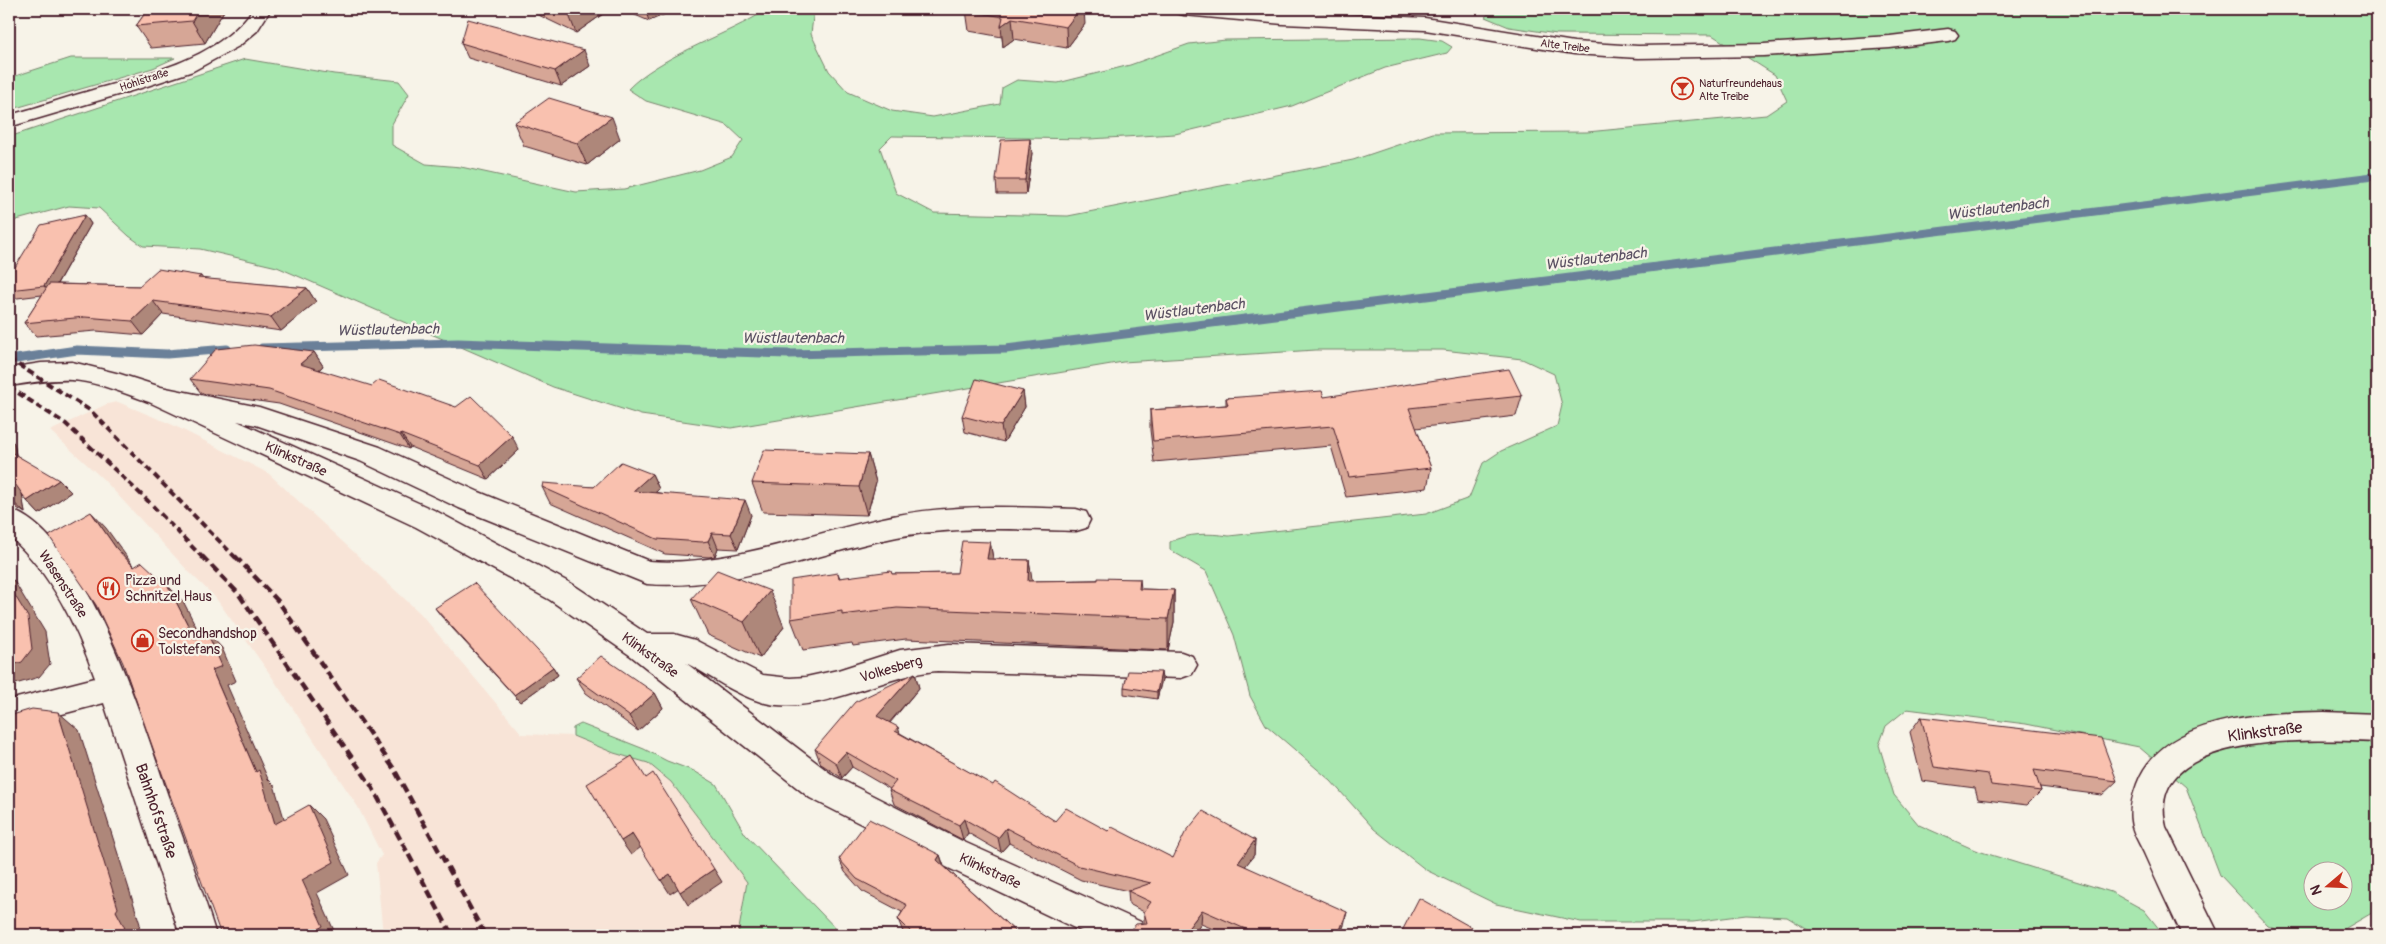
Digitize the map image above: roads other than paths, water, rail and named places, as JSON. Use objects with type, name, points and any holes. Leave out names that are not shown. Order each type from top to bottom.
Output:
[{"type":"street","name":"Hohlstraße","points":[[9,121],[140,82],[187,65],[214,53],[236,39],[248,30],[258,18],[262,9]]},
{"type":"street","name":"Alte Treibe","points":[[1184,9],[1283,18],[1424,24],[1574,48],[1638,52],[1764,50],[1890,42],[1948,35]]},
{"type":"street","points":[[9,377],[41,372],[72,371],[120,383],[158,396],[259,416],[370,454],[469,500],[647,572],[667,574],[739,564],[868,532],[927,521],[1012,518],[1076,520]]},
{"type":"street","name":"Klinkstraße","points":[[158,396],[426,520],[561,592],[642,648],[822,787],[952,853],[1128,935]]},
{"type":"street","name":"Wasenstraße","points":[[9,520],[29,536],[50,559],[83,610],[114,687]]},
{"type":"street","name":"Volkesberg","points":[[642,648],[684,649],[751,685],[773,691],[791,692],[844,683],[900,664],[927,658],[949,657],[1181,665]]},
{"type":"street","points":[[9,714],[114,687]]},
{"type":"street","name":"Bahnhofstraße","points":[[114,687],[198,935]]},
{"type":"street","name":"Klinkstraße","points":[[2200,935],[2148,822],[2148,798],[2158,774],[2173,759],[2192,747],[2244,732],[2270,728],[2342,726],[2377,728]]},
{"type":"waterway","name":"Wüstlautenbach","points":[[1805,248],[2377,176]]},
{"type":"waterway","name":"Wüstlautenbach","points":[[262,348],[458,343],[789,354],[1006,349],[1815,247]]},
{"type":"waterway","name":"Wüstlautenbach","points":[[9,360],[77,350],[167,354],[227,349]]},
{"type":"railway","points":[[9,359],[91,411],[236,558]]},
{"type":"railway","points":[[9,387],[66,424],[147,500],[203,558]]},
{"type":"railway","points":[[202,556],[238,593],[371,785],[452,935]]},
{"type":"railway","points":[[235,556],[278,601],[394,769],[485,935]]},
{"type":"place","name":"Naturfreundehaus Alte Treibe","points":[[1683,89]]},
{"type":"place","name":"Pizza und Schnitzel Haus","points":[[109,588]]},
{"type":"place","name":"Secondhandshop Tolstefans","points":[[142,641]]}]
